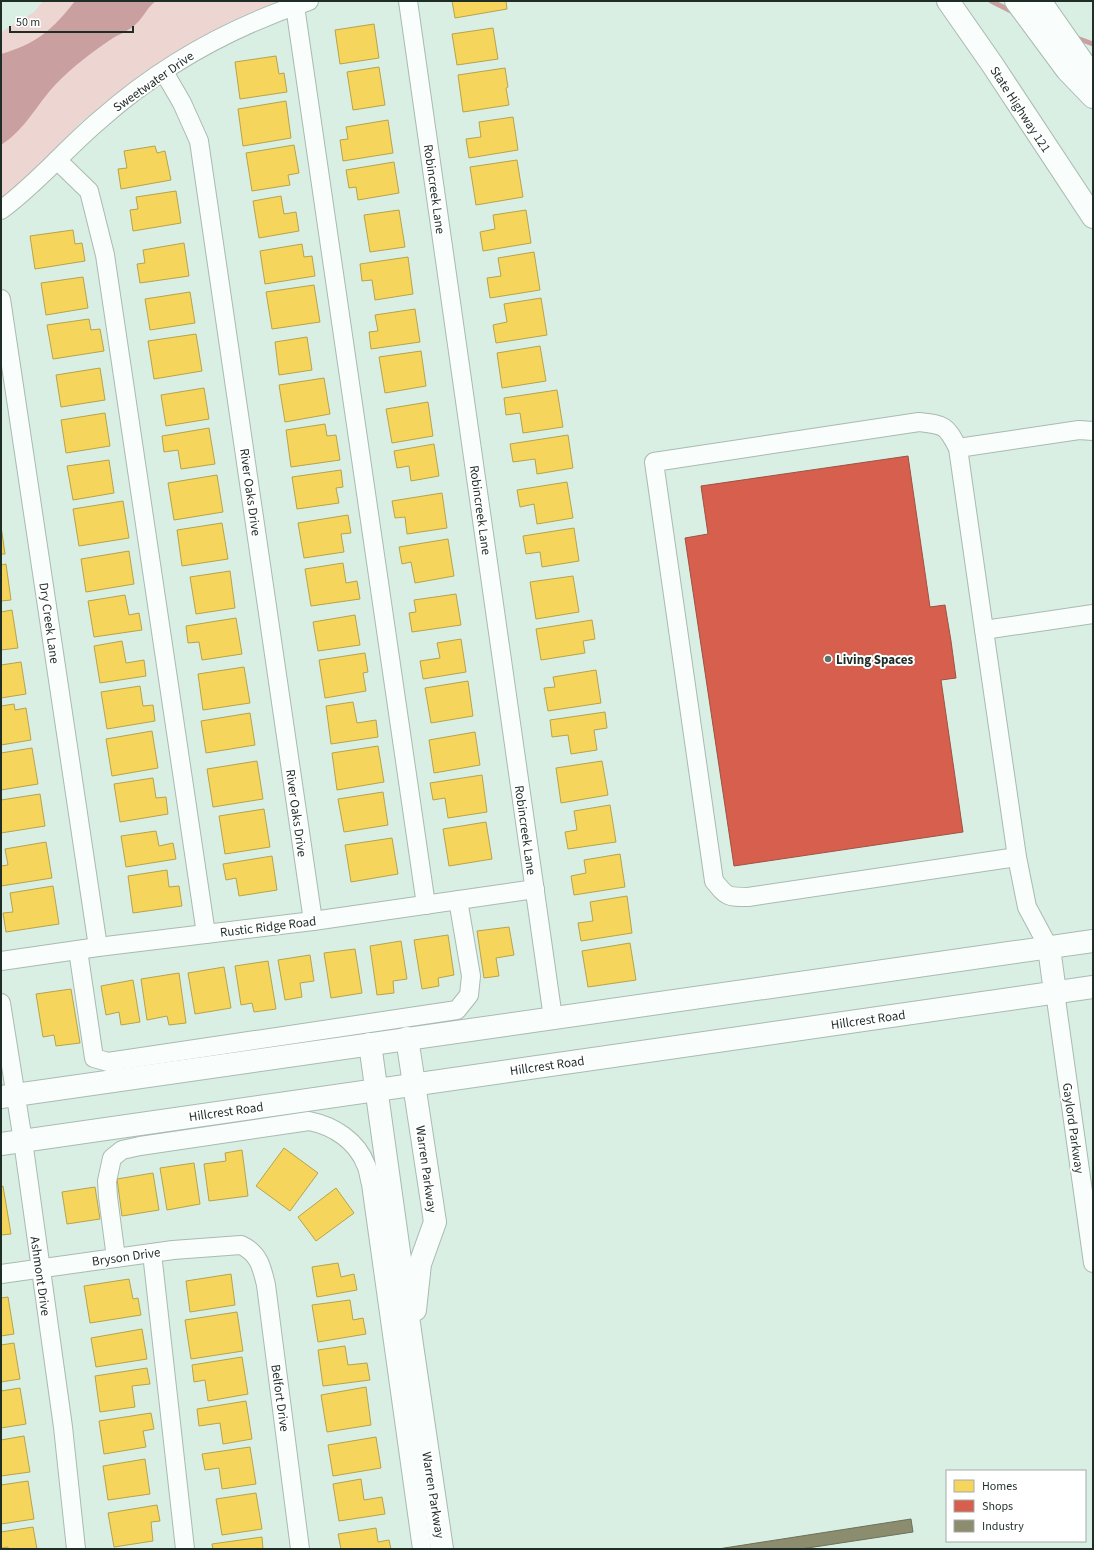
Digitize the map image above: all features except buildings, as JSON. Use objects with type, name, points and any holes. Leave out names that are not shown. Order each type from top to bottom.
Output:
[{"type":"main road","name":"State Highway 121","points":[[948,1],[992,64],[1093,217]]},
{"type":"main road","points":[[1016,1],[1067,70],[1093,97]]},
{"type":"main road","points":[[1040,1],[1093,78]]},
{"type":"main road","points":[[8,1096],[1093,941]]},
{"type":"main road","points":[[1049,948],[1055,992]]},
{"type":"main road","name":"Hillcrest Road","points":[[1,1144],[375,1089],[1093,987]]},
{"type":"main road","name":"Warren Parkway","points":[[407,1038],[435,1222],[420,1264],[412,1345]]},
{"type":"main road","name":"Warren Parkway","points":[[370,1044],[375,1089],[442,1549]]},
{"type":"street","name":"Robincreek Lane","points":[[408,1],[553,1018]]},
{"type":"street","name":"Sweetwater Drive","points":[[1,210],[28,189],[112,109],[135,90],[198,49],[247,24],[302,3]]},
{"type":"street","points":[[302,3],[426,904]]},
{"type":"street","name":"River Oaks Drive","points":[[164,72],[182,103],[199,141],[313,921]]},
{"type":"street","points":[[57,160],[89,191],[105,255],[206,934]]},
{"type":"street","name":"Dry Creek Lane","points":[[1,299],[98,947]]},
{"type":"street","points":[[1017,857],[748,897],[731,897],[722,891],[714,881],[654,462],[919,422],[939,424],[949,431],[958,448],[1017,857],[1027,907],[1049,948]]},
{"type":"street","points":[[958,448],[1079,430],[1093,431]]},
{"type":"street","points":[[984,630],[1093,614]]},
{"type":"street","name":"Rustic Ridge Road","points":[[1,961],[98,947],[313,921],[535,889]]},
{"type":"street","points":[[78,950],[94,1058],[108,1062],[457,1010],[469,995],[471,976],[458,900]]},
{"type":"street","name":"Gaylord Parkway","points":[[1055,992],[1093,1263]]},
{"type":"street","name":"Ashmont Drive","points":[[1,1003],[8,1096],[22,1141],[63,1427],[76,1549]]},
{"type":"street","points":[[116,1258],[107,1181],[112,1158],[122,1150],[309,1121],[322,1124],[335,1130],[350,1142],[359,1151],[367,1166],[371,1184],[422,1549]]},
{"type":"street","name":"Bryson Drive","points":[[1,1274],[152,1253],[241,1245],[250,1251]]},
{"type":"street","name":"Belfort Drive","points":[[250,1251],[256,1255],[261,1264],[266,1285],[300,1549]]},
{"type":"street","points":[[152,1253],[185,1549]]},
{"type":"shaded area","points":[[43,1],[278,1],[231,21],[170,55],[127,85],[80,123],[32,173],[1,200],[1,32],[34,12]]},
{"type":"shaded area","points":[[75,1],[156,1],[150,6],[134,26],[99,48],[62,78],[17,132],[1,145],[1,54],[14,50],[35,40],[51,28]]},
{"type":"waterway","points":[[991,1],[1015,13]]},
{"type":"waterway","points":[[1074,37],[1093,44]]},
{"type":"place","name":"Living Spaces","points":[[828,659]]}]
